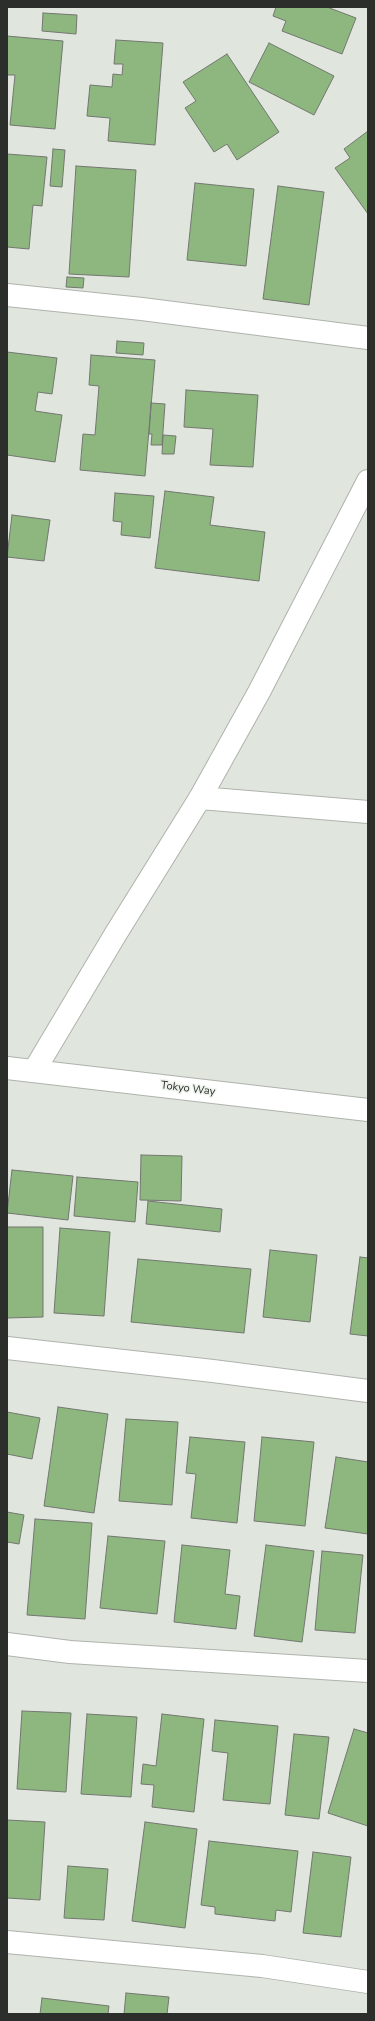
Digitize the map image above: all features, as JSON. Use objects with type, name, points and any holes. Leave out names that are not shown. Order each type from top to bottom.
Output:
[{"type":"street","points":[[7,295],[142,309],[368,338]]},
{"type":"street","points":[[34,1071],[115,935],[200,798],[259,692],[368,481]]},
{"type":"street","points":[[200,798],[368,812]]},
{"type":"street","name":"Tokyo Way","points":[[7,1068],[368,1110]]},
{"type":"street","points":[[7,1348],[213,1371],[368,1391]]},
{"type":"street","points":[[7,1644],[70,1652],[368,1671]]},
{"type":"street","points":[[7,1942],[262,1966],[368,1982]]},
{"type":"building","points":[[276,7],[327,7],[356,18],[342,54],[282,31],[286,21],[273,16]]},
{"type":"building","points":[[43,13],[77,15],[76,34],[42,31]]},
{"type":"building","points":[[7,36],[63,41],[55,129],[10,125],[15,75],[7,75]]},
{"type":"building","points":[[116,40],[163,43],[155,145],[108,141],[110,118],[87,116],[90,85],[112,87],[113,74],[122,75],[123,64],[114,64]]},
{"type":"building","points":[[269,43],[334,76],[314,115],[249,82]]},
{"type":"building","points":[[227,54],[279,132],[237,160],[227,144],[214,152],[185,108],[196,101],[183,82]]},
{"type":"building","points":[[368,131],[368,214],[335,168],[350,158],[344,149]]},
{"type":"building","points":[[53,149],[65,150],[62,187],[50,186]]},
{"type":"building","points":[[7,154],[47,157],[42,206],[33,205],[29,249],[7,247]]},
{"type":"building","points":[[76,166],[136,170],[129,277],[69,274]]},
{"type":"building","points":[[195,183],[254,189],[246,266],[187,260]]},
{"type":"building","points":[[278,186],[324,192],[309,305],[263,299]]},
{"type":"building","points":[[67,277],[84,278],[83,288],[66,287]]},
{"type":"building","points":[[117,341],[144,343],[143,355],[116,353]]},
{"type":"building","points":[[7,352],[57,358],[52,394],[38,392],[35,411],[62,415],[55,462],[7,455]]},
{"type":"building","points":[[91,355],[155,360],[145,476],[80,470],[83,434],[95,435],[99,386],[89,385]]},
{"type":"building","points":[[186,390],[258,395],[253,467],[210,465],[213,429],[184,427]]},
{"type":"building","points":[[151,403],[165,404],[162,445],[151,445],[152,434],[149,434]]},
{"type":"building","points":[[163,435],[176,436],[174,454],[162,454]]},
{"type":"building","points":[[165,491],[214,497],[210,525],[265,532],[259,581],[155,568]]},
{"type":"building","points":[[115,493],[154,496],[150,538],[121,535],[122,522],[113,521]]},
{"type":"building","points":[[12,515],[50,520],[44,561],[7,557]]},
{"type":"building","points":[[141,1155],[182,1156],[181,1201],[140,1200]]},
{"type":"building","points":[[12,1170],[73,1176],[68,1220],[7,1213]]},
{"type":"building","points":[[77,1177],[138,1182],[135,1222],[74,1216]]},
{"type":"building","points":[[148,1201],[222,1209],[220,1232],[146,1224]]},
{"type":"building","points":[[7,1227],[43,1227],[43,1317],[7,1318]]},
{"type":"building","points":[[60,1228],[110,1232],[104,1316],[54,1313]]},
{"type":"building","points":[[270,1250],[317,1255],[310,1322],[263,1317]]},
{"type":"building","points":[[360,1257],[368,1258],[368,1336],[350,1334]]},
{"type":"building","points":[[138,1259],[251,1269],[244,1333],[131,1322]]},
{"type":"building","points":[[58,1407],[108,1414],[94,1513],[44,1506]]},
{"type":"building","points":[[7,1412],[40,1418],[32,1459],[7,1454]]},
{"type":"building","points":[[126,1419],[178,1422],[172,1505],[119,1501]]},
{"type":"building","points":[[190,1437],[245,1442],[237,1523],[191,1518],[196,1474],[186,1473]]},
{"type":"building","points":[[262,1437],[314,1442],[305,1526],[254,1521]]},
{"type":"building","points":[[336,1457],[368,1462],[368,1534],[325,1528]]},
{"type":"building","points":[[7,1512],[24,1515],[19,1544],[7,1542]]},
{"type":"building","points":[[35,1519],[92,1523],[85,1619],[27,1615]]},
{"type":"building","points":[[108,1536],[165,1541],[157,1614],[100,1608]]},
{"type":"building","points":[[182,1545],[230,1550],[225,1594],[240,1596],[236,1629],[174,1622]]},
{"type":"building","points":[[266,1545],[314,1551],[302,1642],[254,1636]]},
{"type":"building","points":[[322,1551],[363,1555],[355,1633],[315,1630]]},
{"type":"building","points":[[22,1711],[71,1713],[66,1792],[17,1789]]},
{"type":"building","points":[[87,1714],[137,1717],[131,1797],[81,1794]]},
{"type":"building","points":[[162,1714],[204,1719],[194,1812],[152,1807],[154,1785],[141,1784],[143,1764],[156,1766]]},
{"type":"building","points":[[215,1720],[278,1726],[270,1804],[223,1800],[228,1753],[212,1751]]},
{"type":"building","points":[[354,1729],[368,1733],[368,1826],[328,1813]]},
{"type":"building","points":[[294,1734],[329,1737],[319,1819],[285,1815]]},
{"type":"building","points":[[7,1820],[45,1822],[40,1900],[7,1898]]},
{"type":"building","points":[[145,1822],[197,1829],[185,1928],[132,1921]]},
{"type":"building","points":[[209,1841],[298,1851],[291,1912],[276,1910],[275,1921],[215,1914],[215,1907],[201,1905]]},
{"type":"building","points":[[313,1852],[351,1857],[341,1937],[303,1933]]},
{"type":"building","points":[[68,1866],[108,1869],[104,1920],[64,1918]]},
{"type":"building","points":[[126,1993],[169,1997],[167,2014],[124,2014]]},
{"type":"building","points":[[42,1998],[109,2006],[108,2014],[40,2014]]}]
